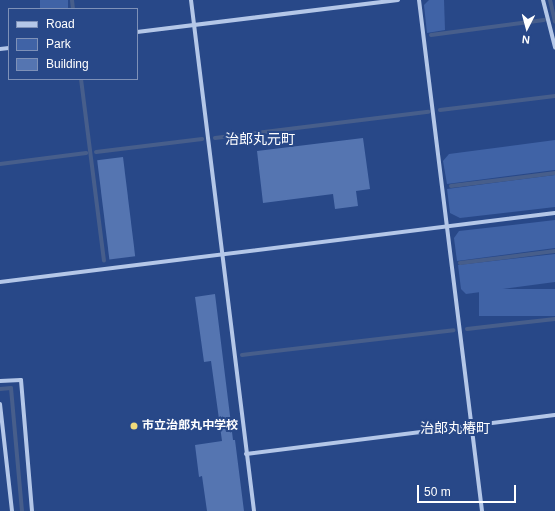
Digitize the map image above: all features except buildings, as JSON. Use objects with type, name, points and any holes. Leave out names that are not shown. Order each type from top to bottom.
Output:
[{"type":"street","points":[[191,0],[221,254],[254,511]]},
{"type":"street","points":[[138,32],[398,0]]},
{"type":"street","points":[[419,0],[482,511]]},
{"type":"street","points":[[543,0],[555,47]]},
{"type":"street","points":[[0,282],[555,213]]},
{"type":"street","points":[[0,381],[21,380],[32,511]]},
{"type":"street","points":[[0,404],[12,511]]},
{"type":"street","points":[[246,454],[555,415]]},
{"type":"green space","points":[[40,0],[68,0],[68,8],[40,8]]},
{"type":"green space","points":[[429,0],[444,0],[445,30],[427,33],[424,5]]},
{"type":"green space","points":[[555,140],[555,170],[447,184],[443,161],[449,154]]},
{"type":"green space","points":[[555,175],[555,207],[460,218],[450,213],[447,189]]},
{"type":"green space","points":[[555,220],[555,248],[457,261],[454,238],[459,231]]},
{"type":"green space","points":[[555,254],[555,282],[466,294],[461,289],[458,265]]},
{"type":"green space","points":[[479,289],[555,289],[555,316],[479,316]]},
{"type":"waterway","points":[[72,0],[73,8]]},
{"type":"waterway","points":[[550,0],[555,21]]},
{"type":"waterway","points":[[431,35],[544,20]]},
{"type":"waterway","points":[[81,80],[104,261]]},
{"type":"waterway","points":[[440,110],[555,96]]},
{"type":"waterway","points":[[215,138],[428,112]]},
{"type":"waterway","points":[[96,152],[202,139]]},
{"type":"waterway","points":[[0,164],[86,153]]},
{"type":"waterway","points":[[451,186],[555,173]]},
{"type":"waterway","points":[[460,263],[555,251]]},
{"type":"waterway","points":[[467,329],[555,319]]},
{"type":"waterway","points":[[242,355],[454,330]]},
{"type":"waterway","points":[[0,389],[11,388],[22,511]]},
{"type":"place","name":"市立治郎丸中学校","points":[[134,426]]},
{"type":"district","name":"治郎丸元町","points":[[260,139]]},
{"type":"district","name":"治郎丸椿町","points":[[455,428]]}]
